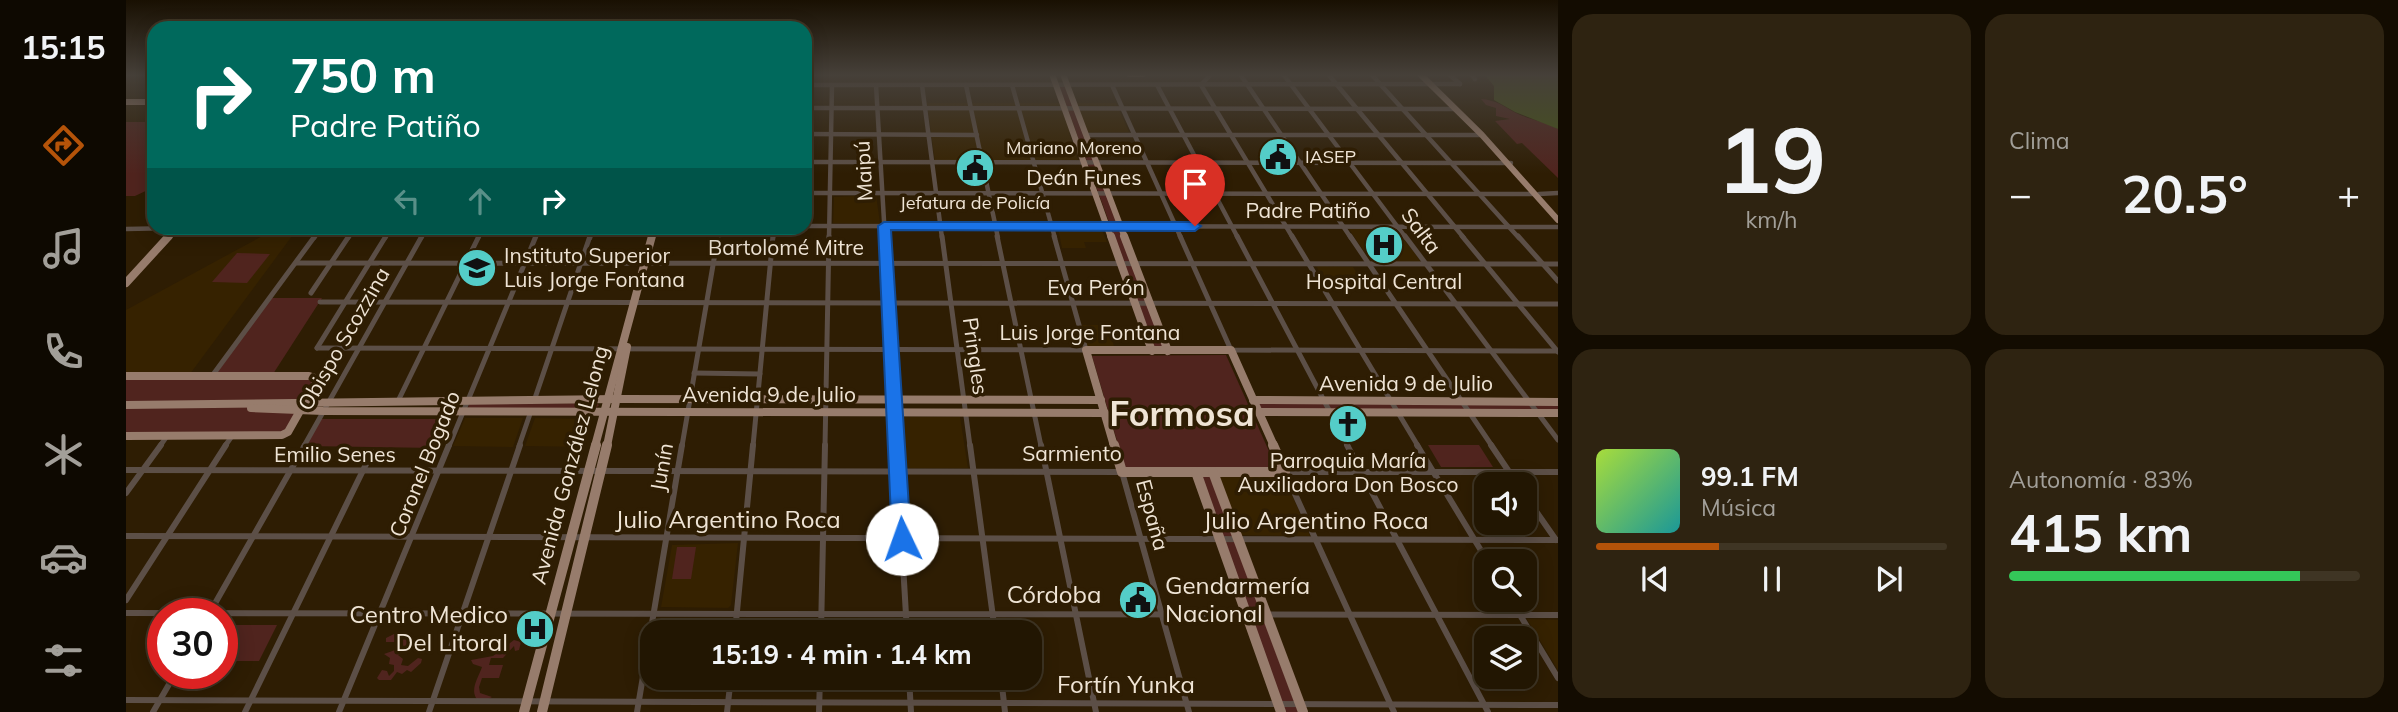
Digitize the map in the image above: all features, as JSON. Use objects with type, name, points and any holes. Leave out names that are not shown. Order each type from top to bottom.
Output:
[{"type":"main road","points":[[1455,107],[1558,220]]},
{"type":"main road","points":[[1065,108],[1078,152],[1096,194],[1152,351]]},
{"type":"main road","points":[[1076,108],[1168,351]]},
{"type":"main road","points":[[1456,109],[1508,162]]},
{"type":"main road","points":[[1535,194],[1558,214]]},
{"type":"main road","points":[[126,283],[129,276],[169,235]]},
{"type":"main road","name":"Avenida González Lelong","points":[[543,708],[616,412],[613,400],[624,349],[654,235]]},
{"type":"main road","name":"Luis Jorge Fontana","points":[[1086,350],[1231,350]]},
{"type":"main road","name":"España","points":[[1086,350],[1122,472]]},
{"type":"main road","points":[[1231,350],[1285,472]]},
{"type":"main road","points":[[126,376],[317,377],[317,382],[301,411],[288,432],[282,435],[126,436]]},
{"type":"main road","name":"Avenida González Lelong","points":[[525,708],[602,412],[613,400]]},
{"type":"main road","name":"Avenida 9 de Julio","points":[[231,406],[306,401],[1101,400]]},
{"type":"main road","name":"Avenida 9 de Julio","points":[[1253,400],[1558,401]]},
{"type":"main road","points":[[126,405],[231,406]]},
{"type":"main road","name":"Avenida 9 de Julio","points":[[231,406],[301,411],[1104,413]]},
{"type":"main road","name":"Avenida 9 de Julio","points":[[1259,412],[1558,413]]},
{"type":"main road","points":[[597,430],[608,427],[610,437]]},
{"type":"main road","name":"Sarmiento","points":[[1122,472],[1285,472]]},
{"type":"main road","points":[[1196,472],[1279,708]]},
{"type":"main road","points":[[1213,472],[1302,708]]},
{"type":"street","points":[[812,108],[1456,109]]},
{"type":"street","points":[[821,620],[832,108]]},
{"type":"street","name":"Maipú","points":[[878,108],[906,620]]},
{"type":"street","name":"Pringles","points":[[926,108],[993,620]]},
{"type":"street","points":[[971,108],[1095,708]]},
{"type":"street","name":"España","points":[[1018,108],[1086,350]]},
{"type":"street","points":[[1122,108],[1231,350]]},
{"type":"street","points":[[1170,108],[1486,709]]},
{"type":"street","points":[[1216,108],[1480,549]]},
{"type":"street","points":[[1263,108],[1510,472]]},
{"type":"street","points":[[1402,108],[1558,281]]},
{"type":"street","name":"Salta","points":[[1309,109],[1558,440]]},
{"type":"street","points":[[1356,109],[1558,351]]},
{"type":"street","points":[[812,134],[976,135]]},
{"type":"street","points":[[1086,135],[1482,135]]},
{"type":"street","name":"Mariano Moreno","points":[[812,162],[1508,162]]},
{"type":"street","name":"Deán Funes","points":[[812,193],[1558,194]]},
{"type":"street","name":"Padre Patiño","points":[[812,226],[1558,226]]},
{"type":"street","points":[[126,229],[147,229]]},
{"type":"street","points":[[212,376],[316,235]]},
{"type":"street","points":[[311,293],[350,235]]},
{"type":"street","points":[[386,235],[317,348],[624,349]]},
{"type":"street","name":"Obispo Scozzina","points":[[218,598],[423,235]]},
{"type":"street","points":[[398,401],[480,235]]},
{"type":"street","name":"Coronel Bogado","points":[[340,712],[536,235]]},
{"type":"street","points":[[534,401],[590,235]]},
{"type":"street","name":"Junín","points":[[638,708],[718,235]]},
{"type":"street","points":[[736,620],[773,235]]},
{"type":"street","name":"Bartolomé Mitre","points":[[296,263],[1558,264]]},
{"type":"street","name":"Eva Perón","points":[[320,302],[1558,304]]},
{"type":"street","name":"Luis Jorge Fontana","points":[[624,349],[1086,350]]},
{"type":"street","name":"Luis Jorge Fontana","points":[[1231,350],[1558,351]]},
{"type":"street","points":[[694,373],[760,374]]},
{"type":"street","points":[[429,712],[531,411]]},
{"type":"street","points":[[126,493],[167,436]]},
{"type":"street","points":[[126,600],[232,436]]},
{"type":"street","points":[[245,712],[372,452]]},
{"type":"street","name":"Emilio Senes","points":[[126,470],[587,471]]},
{"type":"street","name":"Sarmiento","points":[[587,471],[1122,472]]},
{"type":"street","name":"España","points":[[1122,472],[1188,708]]},
{"type":"street","points":[[1285,472],[1392,708]]},
{"type":"street","name":"Sarmiento","points":[[1285,472],[1474,472]]},
{"type":"street","name":"Sarmiento","points":[[1537,472],[1558,472]]},
{"type":"street","points":[[1537,513],[1557,541]]},
{"type":"street","name":"Julio Argentino Roca","points":[[126,536],[1557,541]]},
{"type":"street","name":"Córdoba","points":[[126,612],[147,612]]},
{"type":"street","points":[[1518,612],[1558,678]]},
{"type":"street","name":"Córdoba","points":[[238,613],[1558,615]]},
{"type":"street","points":[[153,712],[167,689]]},
{"type":"street","points":[[728,708],[730,690]]},
{"type":"street","points":[[819,708],[820,690]]},
{"type":"street","points":[[910,690],[911,708]]},
{"type":"street","points":[[1002,690],[1005,709]]},
{"type":"street","name":"Fortín Yunka","points":[[126,700],[432,702],[525,708],[1486,709],[1558,705]]},
{"type":"shaded area","points":[[928,107],[1118,107],[1129,132],[1069,133],[1078,160],[935,161]]},
{"type":"shaded area","points":[[1067,107],[1073,107],[1164,349],[1155,348]]},
{"type":"shaded area","points":[[1493,107],[1505,107],[1558,129],[1558,178],[1522,143],[1517,144],[1495,121],[1510,119],[1496,116],[1496,108]]},
{"type":"shaded area","points":[[1507,107],[1558,107],[1558,129]]},
{"type":"shaded area","points":[[126,122],[147,122],[147,190],[135,196],[126,196]]},
{"type":"shaded area","points":[[876,195],[880,223],[833,223],[834,197]]},
{"type":"shaded area","points":[[1058,229],[1102,230],[1107,242],[1084,242],[1086,248],[1062,248]]},
{"type":"shaded area","name":"Hospital Central","points":[[1349,229],[1397,229],[1421,262],[1371,262]]},
{"type":"shaded area","points":[[264,235],[293,235],[190,374],[126,373],[126,310]]},
{"type":"shaded area","points":[[237,253],[270,254],[247,283],[212,282]]},
{"type":"shaded area","points":[[1316,266],[1353,267],[1367,289],[1330,290]]},
{"type":"shaded area","points":[[271,298],[322,298],[273,374],[216,374]]},
{"type":"shaded area","points":[[1081,325],[1108,325],[1114,346],[1087,346]]},
{"type":"shaded area","points":[[1226,355],[1276,467],[1125,468],[1092,356]]},
{"type":"shaded area","points":[[126,378],[313,379],[314,384],[286,430],[281,433],[126,433]]},
{"type":"shaded area","points":[[1258,402],[1558,403],[1558,411],[1261,410]]},
{"type":"shaded area","points":[[469,404],[599,405],[595,409],[468,408]]},
{"type":"shaded area","points":[[898,417],[960,417],[968,468],[901,468]]},
{"type":"shaded area","points":[[465,418],[523,418],[513,447],[453,446]]},
{"type":"shaded area","points":[[535,418],[593,419],[585,447],[525,446]]},
{"type":"shaded area","points":[[321,419],[450,419],[436,448],[306,446]]},
{"type":"shaded area","points":[[1428,445],[1479,445],[1493,467],[1441,467]]},
{"type":"shaded area","points":[[1200,475],[1210,475],[1298,712],[1285,712]]},
{"type":"shaded area","points":[[1219,476],[1284,477],[1310,536],[1240,535]]},
{"type":"shaded area","points":[[738,543],[731,605],[728,608],[661,607],[672,545]]},
{"type":"shaded area","points":[[677,547],[696,547],[691,579],[672,579]]},
{"type":"shaded area","points":[[1527,619],[1558,620],[1558,670],[1537,635],[1537,626],[1531,626]]},
{"type":"shaded area","points":[[238,625],[277,625],[259,661],[238,661]]},
{"type":"shaded area","points":[[396,633],[412,639],[406,652],[398,655],[403,659],[401,665],[408,666],[418,658],[422,659],[421,663],[411,672],[397,672],[391,680],[379,680],[377,678],[382,670],[387,671],[389,676],[394,671],[394,665],[389,664],[390,658],[384,654],[398,649],[400,642],[386,642],[386,638]]},
{"type":"shaded area","points":[[514,640],[521,642],[519,650],[515,651],[514,646],[503,658],[491,658],[489,665],[503,665],[499,678],[482,678],[480,693],[492,697],[481,703],[474,690],[482,667],[473,664],[471,660],[493,656]]},
{"type":"place","name":"IASEP","points":[[1278,157]]},
{"type":"place","name":"Jefatura de Policía","points":[[975,168]]},
{"type":"place","name":"Hospital Central","points":[[1384,245]]},
{"type":"place","name":"Instituto Superior Luis Jorge Fontana","points":[[477,268]]},
{"type":"place","name":"Parroquia María Auxiliadora Don Bosco","points":[[1348,424]]},
{"type":"place","name":"Gendarmería Nacional","points":[[1138,600]]},
{"type":"place","name":"Centro Medico Del Litoral","points":[[535,629]]},
{"type":"district","name":"Formosa","points":[[1182,414]]},
{"type":"route","points":[[902,539],[884,226],[1195,226]]}]
